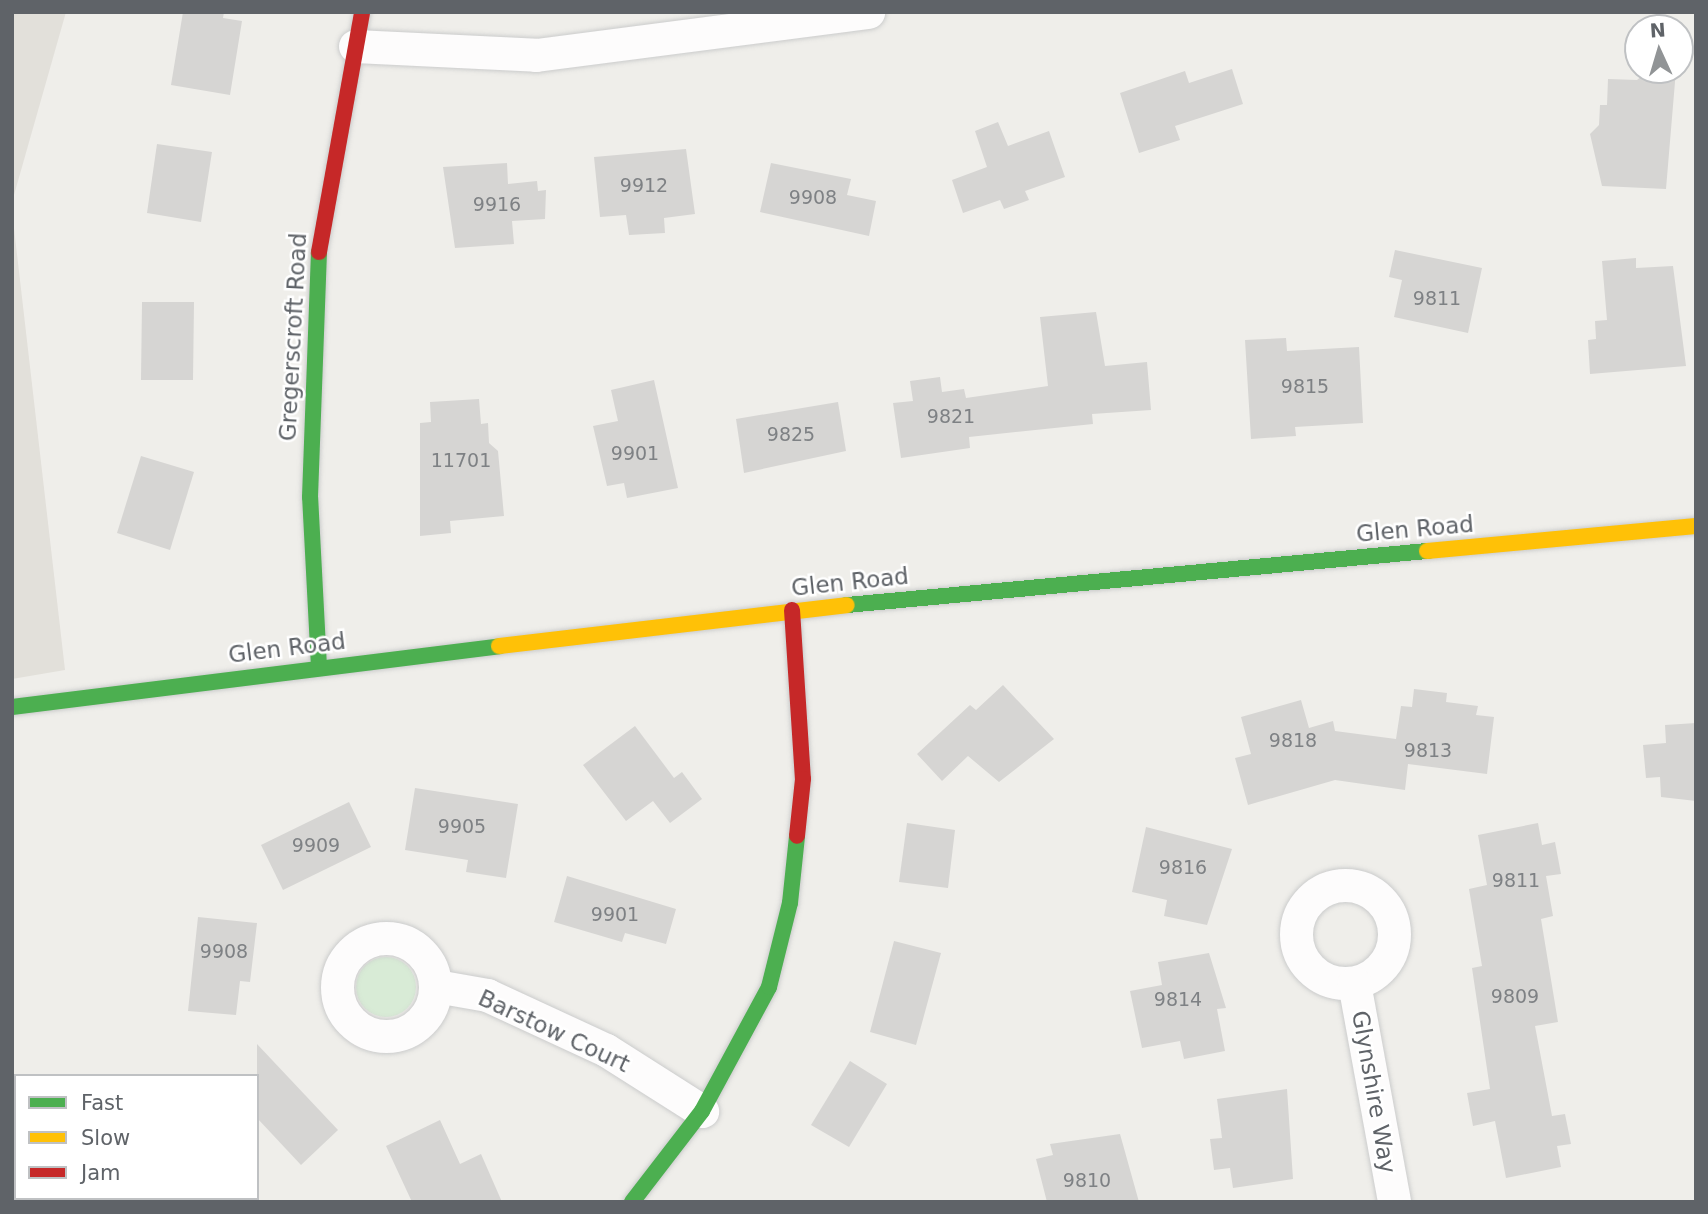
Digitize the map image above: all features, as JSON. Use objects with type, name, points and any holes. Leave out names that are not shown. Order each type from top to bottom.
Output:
[{"type":"main road","name":"Gregerscroft Road","points":[[319,667],[310,497],[312,334],[322,217],[362,12]]},
{"type":"main road","name":"Glen Road","points":[[12,706],[792,610],[1696,526]]},
{"type":"main road","points":[[632,1202],[702,1111],[768,987],[790,903],[803,779],[792,610]]},
{"type":"street","points":[[355,46],[536,55],[868,12]]},
{"type":"street","name":"Glynshire Way","points":[[1354,983],[1394,1202]]},
{"type":"street","name":"Barstow Court","points":[[436,986],[487,995],[606,1050],[702,1111]]},
{"type":"shaded area","points":[[12,12],[66,12],[12,202]]},
{"type":"shaded area","points":[[12,211],[65,670],[12,679]]},
{"type":"green space","points":[[386,957],[403,962],[411,970],[416,987],[411,1004],[403,1012],[386,1017],[369,1012],[361,1004],[356,987],[361,970],[369,962]]},
{"type":"building","points":[[183,12],[224,12],[223,18],[242,21],[230,95],[171,85]]},
{"type":"building","points":[[1232,69],[1243,104],[1175,126],[1180,140],[1139,153],[1120,93],[1185,71],[1189,83]]},
{"type":"building","points":[[1608,79],[1624,80],[1624,84],[1675,84],[1666,189],[1602,186],[1590,134],[1599,125],[1600,105],[1607,105]]},
{"type":"building","points":[[998,122],[1008,146],[1049,131],[1065,177],[1025,191],[1029,200],[1004,209],[1000,200],[963,213],[952,180],[987,167],[975,131]]},
{"type":"building","points":[[157,144],[212,152],[201,222],[147,213]]},
{"type":"building","points":[[686,149],[695,214],[664,218],[665,233],[629,235],[626,215],[600,217],[594,157]]},
{"type":"building","points":[[507,163],[508,184],[537,181],[538,191],[546,190],[545,219],[512,221],[514,244],[455,248],[443,167]]},
{"type":"building","points":[[771,163],[851,179],[847,195],[876,201],[869,236],[760,212]]},
{"type":"building","points":[[1395,250],[1482,268],[1468,333],[1394,317],[1402,280],[1389,277]]},
{"type":"building","points":[[1636,258],[1636,268],[1673,266],[1686,366],[1590,374],[1588,340],[1596,339],[1595,321],[1607,320],[1602,261]]},
{"type":"building","points":[[142,302],[194,302],[193,380],[141,380]]},
{"type":"building","points":[[1096,312],[1105,366],[1147,362],[1151,410],[1092,414],[1093,424],[969,437],[970,448],[901,458],[893,403],[913,401],[910,381],[940,377],[942,392],[964,389],[966,398],[1048,386],[1040,317]]},
{"type":"building","points":[[1286,338],[1287,351],[1359,347],[1363,423],[1295,427],[1296,436],[1251,439],[1245,340]]},
{"type":"building","points":[[654,380],[678,488],[627,498],[624,483],[607,486],[593,426],[618,421],[611,390]]},
{"type":"building","points":[[479,399],[481,424],[488,423],[489,443],[498,451],[504,516],[450,521],[451,533],[420,536],[420,423],[431,422],[430,402]]},
{"type":"building","points":[[838,402],[846,451],[744,473],[736,419]]},
{"type":"building","points":[[141,456],[194,472],[170,550],[117,533]]},
{"type":"building","points":[[1003,685],[1054,739],[999,782],[968,756],[942,781],[917,754],[970,705],[976,710]]},
{"type":"building","points":[[1414,689],[1447,693],[1446,702],[1478,706],[1476,715],[1494,717],[1487,774],[1408,764],[1405,790],[1335,780],[1248,805],[1235,758],[1251,754],[1241,717],[1301,700],[1309,728],[1333,721],[1335,731],[1396,739],[1401,706],[1412,707]]},
{"type":"building","points":[[1696,723],[1696,801],[1661,797],[1660,777],[1646,778],[1643,745],[1666,743],[1665,725]]},
{"type":"building","points":[[635,726],[674,778],[682,772],[702,799],[670,823],[653,801],[626,821],[583,765]]},
{"type":"building","points":[[415,788],[518,804],[506,878],[466,872],[468,860],[405,850]]},
{"type":"building","points":[[349,802],[371,847],[283,890],[261,845]]},
{"type":"building","points":[[907,823],[955,830],[948,888],[899,882]]},
{"type":"building","points":[[1538,823],[1542,845],[1555,842],[1561,874],[1546,876],[1553,916],[1541,919],[1558,1022],[1535,1026],[1552,1116],[1565,1114],[1571,1144],[1557,1146],[1561,1167],[1506,1178],[1495,1121],[1473,1126],[1467,1093],[1490,1089],[1472,968],[1482,966],[1469,889],[1487,885],[1478,835]]},
{"type":"building","points":[[1146,827],[1232,849],[1207,925],[1164,916],[1167,900],[1132,892]]},
{"type":"building","points":[[567,876],[676,909],[666,944],[625,933],[622,942],[554,922]]},
{"type":"building","points":[[198,917],[257,923],[250,982],[240,981],[236,1015],[188,1011]]},
{"type":"building","points":[[894,941],[941,953],[916,1045],[870,1032]]},
{"type":"building","points":[[1209,953],[1226,1008],[1217,1009],[1225,1051],[1184,1059],[1180,1041],[1142,1048],[1130,991],[1162,985],[1158,962]]},
{"type":"building","points":[[257,1044],[338,1130],[301,1165],[259,1120]]},
{"type":"building","points":[[850,1061],[887,1084],[849,1147],[811,1125]]},
{"type":"building","points":[[1287,1089],[1293,1179],[1233,1188],[1230,1168],[1214,1170],[1210,1139],[1222,1138],[1217,1099]]},
{"type":"building","points":[[440,1120],[460,1164],[481,1154],[502,1202],[412,1202],[386,1146]]},
{"type":"building","points":[[1120,1134],[1139,1202],[1047,1202],[1036,1159],[1053,1155],[1050,1144]]},
{"type":"traffic: fast","points":[[319,252],[310,497],[319,667]]},
{"type":"traffic: fast","points":[[847,605],[1427,551]]},
{"type":"traffic: fast","points":[[12,707],[499,646]]},
{"type":"traffic: fast","points":[[632,1202],[702,1111],[769,987],[790,903],[797,836]]},
{"type":"traffic: slow","points":[[1427,551],[1696,526]]},
{"type":"traffic: slow","points":[[499,646],[847,605]]},
{"type":"traffic: jam","points":[[319,252],[362,12]]},
{"type":"traffic: jam","points":[[792,610],[803,779],[797,836]]}]
